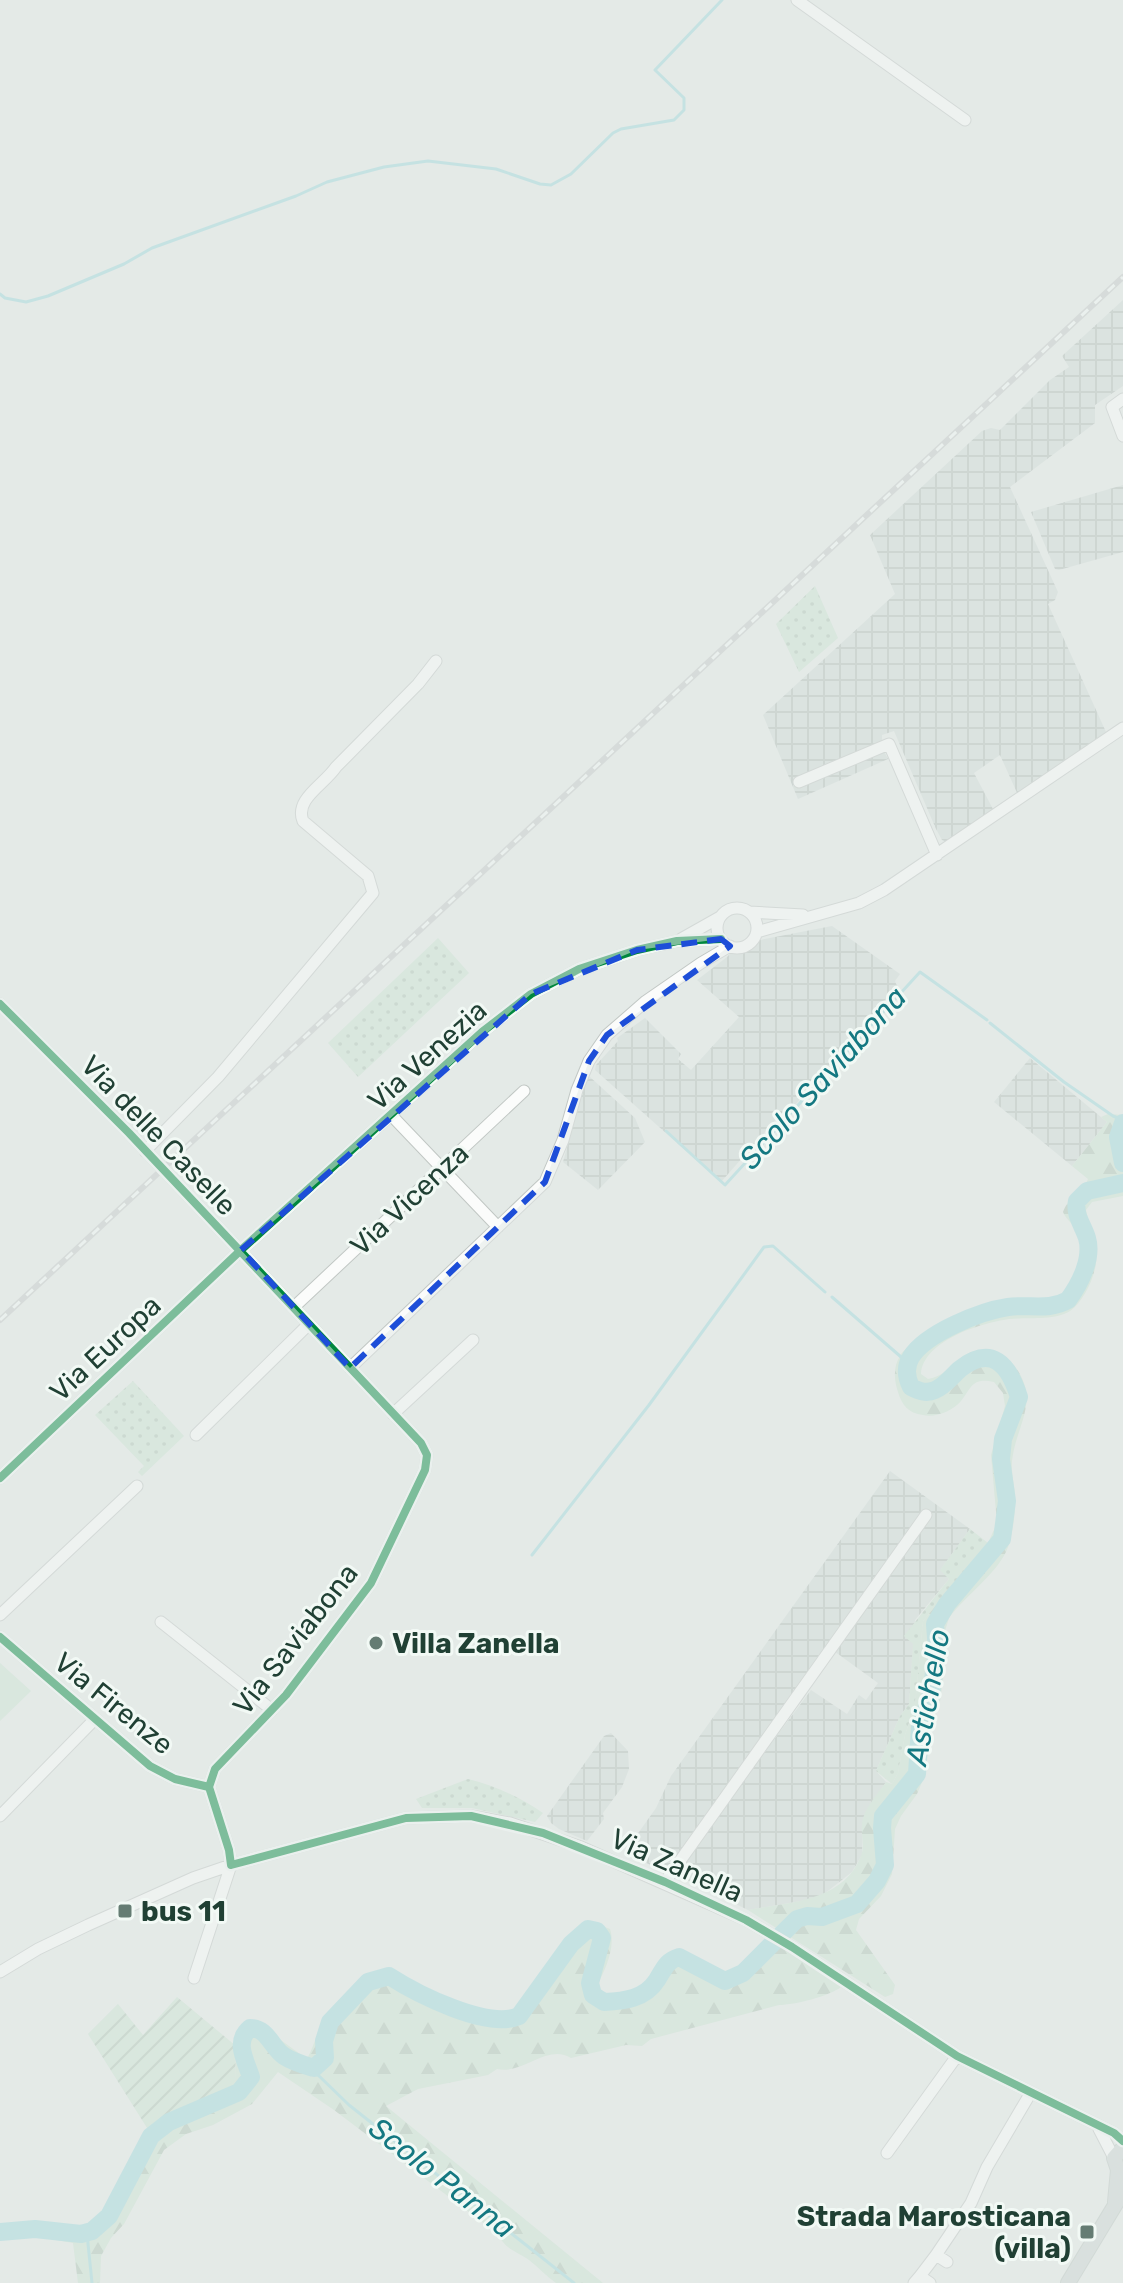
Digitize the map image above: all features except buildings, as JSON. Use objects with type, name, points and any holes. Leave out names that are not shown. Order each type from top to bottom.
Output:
[{"type":"main road","points":[[1068,2283],[1119,2197],[1120,2163]]},
{"type":"street","points":[[797,0],[965,120]]},
{"type":"street","points":[[1123,399],[1112,407],[1123,431]]},
{"type":"street","name":"Via delle Caselle","points":[[145,1151],[218,1077],[373,893],[368,876],[303,821],[301,807],[436,661]]},
{"type":"street","points":[[812,915],[749,912],[737,908],[720,917],[717,928],[725,943],[736,948],[748,944],[757,932],[859,903],[937,855],[1123,728]]},
{"type":"street","points":[[799,782],[889,744],[937,855]]},
{"type":"street","points":[[749,912],[757,923],[757,932]]},
{"type":"street","name":"Via Venezia","points":[[677,941],[720,917]]},
{"type":"street","name":"Via Venezia","points":[[241,1250],[482,1032],[531,994],[579,969],[637,950],[677,941],[725,943]]},
{"type":"street","points":[[350,1368],[545,1182],[563,1140],[589,1061],[607,1035],[646,1001],[725,943]]},
{"type":"street","name":"Via delle Caselle","points":[[0,1004],[241,1250],[350,1368]]},
{"type":"street","name":"Via Vicenza","points":[[294,1307],[524,1091]]},
{"type":"street","points":[[392,1116],[498,1227]]},
{"type":"street","name":"Via Europa","points":[[0,1478],[241,1250]]},
{"type":"street","points":[[196,1435],[309,1324]]},
{"type":"street","points":[[393,1414],[473,1340]]},
{"type":"street","name":"Via Saviabona","points":[[209,1787],[215,1769],[286,1695],[371,1583],[425,1470],[427,1455],[421,1443],[350,1368]]},
{"type":"street","points":[[0,1615],[137,1486]]},
{"type":"street","points":[[665,1882],[926,1515]]},
{"type":"street","points":[[161,1622],[272,1710]]},
{"type":"street","name":"Via Firenze","points":[[0,1637],[150,1766],[175,1779],[209,1787]]},
{"type":"street","name":"Via Firenze","points":[[0,1816],[95,1719]]},
{"type":"street","points":[[194,1978],[231,1865],[209,1787]]},
{"type":"street","name":"Via Zanella","points":[[0,1972],[88,1925],[193,1878],[231,1865],[406,1818],[471,1816],[510,1823],[581,1847],[755,1924],[957,2056],[1114,2133],[1123,2141]]},
{"type":"street","points":[[887,2153],[957,2056]]},
{"type":"street","points":[[921,2281],[971,2203],[987,2167],[1030,2094]]},
{"type":"street","points":[[1096,2126],[1103,2131],[1120,2163]]},
{"type":"street","points":[[936,2255],[947,2262]]},
{"type":"highlighted area","points":[[721,939],[730,946],[607,1035],[589,1061],[545,1182],[350,1368],[241,1250],[531,994],[637,950]]},
{"type":"shaded area","points":[[1123,300],[1123,386],[1095,405],[1095,423],[1010,487],[1058,592],[1055,600],[1048,604],[1106,732],[1018,795],[1000,755],[974,773],[994,811],[948,842],[942,840],[936,829],[894,731],[882,735],[882,747],[888,759],[798,799],[763,715],[895,594],[870,535],[982,431],[991,428],[1000,430],[1050,380],[1069,367],[1062,356]]},
{"type":"shaded area","points":[[1123,485],[1123,552],[1055,569],[1031,512]]},
{"type":"shaded area","points":[[832,926],[900,974],[895,981],[897,986],[784,1118],[780,1115],[721,1182],[595,1070],[596,1065],[618,1041],[617,1038],[645,1018],[681,1054],[678,1059],[691,1070],[739,1017],[697,980],[739,944]]},
{"type":"shaded area","points":[[1030,1058],[1107,1122],[1072,1166],[994,1102]]},
{"type":"shaded area","points":[[590,1077],[635,1118],[645,1142],[598,1190],[563,1162],[586,1078]]},
{"type":"shaded area","points":[[890,1471],[970,1529],[941,1569],[949,1579],[915,1620],[909,1704],[900,1716],[876,1771],[886,1782],[863,1819],[862,1855],[852,1872],[819,1898],[748,1910],[674,1874],[811,1690],[847,1714],[859,1695],[866,1700],[878,1683],[827,1646],[670,1865],[662,1870],[624,1853],[656,1808],[671,1776]]},
{"type":"shaded area","points":[[611,1733],[628,1751],[629,1769],[622,1787],[603,1813],[604,1819],[587,1841],[559,1829],[547,1816],[604,1736]]},
{"type":"green space","points":[[815,586],[838,638],[799,672],[776,624]]},
{"type":"green space","points":[[438,938],[469,973],[358,1077],[328,1043]]},
{"type":"green space","points":[[1123,1115],[1123,1196],[1092,1202],[1086,1210],[1095,1243],[1096,1263],[1090,1283],[1079,1302],[1070,1311],[1057,1316],[1009,1319],[969,1329],[942,1343],[924,1362],[921,1374],[928,1379],[945,1372],[971,1352],[996,1352],[1016,1368],[1023,1380],[1026,1403],[1012,1461],[1015,1509],[1008,1547],[998,1565],[949,1618],[945,1631],[946,1656],[940,1702],[932,1724],[925,1775],[895,1829],[892,1874],[881,1896],[859,1919],[856,1930],[895,1985],[893,1994],[885,1997],[748,1910],[813,1897],[842,1883],[853,1871],[862,1852],[865,1813],[886,1782],[892,1784],[898,1773],[905,1735],[915,1705],[923,1621],[988,1543],[997,1523],[991,1455],[1005,1406],[1003,1393],[994,1382],[981,1381],[973,1384],[958,1405],[949,1411],[928,1416],[918,1414],[906,1408],[900,1397],[895,1378],[898,1360],[919,1339],[983,1309],[1009,1301],[1049,1303],[1063,1298],[1075,1273],[1080,1244],[1079,1235],[1063,1212],[1088,1179],[1072,1166],[1107,1122],[1101,1117]]},
{"type":"green space","points":[[133,1381],[184,1436],[142,1476],[138,1472],[144,1466],[95,1415]]},
{"type":"green space","points":[[970,1529],[988,1543],[923,1621],[915,1705],[905,1735],[898,1773],[892,1784],[876,1771],[900,1716],[909,1704],[913,1644],[904,1636],[949,1579],[940,1570]]},
{"type":"green space","points":[[0,1663],[31,1691],[0,1721]]},
{"type":"green space","points":[[468,1779],[507,1793],[543,1813],[535,1822],[472,1808],[422,1808],[416,1799]]},
{"type":"green space","points":[[597,1924],[610,1929],[612,1943],[597,1986],[602,1998],[637,1989],[658,1972],[674,1952],[691,1955],[719,1972],[734,1971],[767,1938],[841,1987],[812,1999],[651,2039],[642,2046],[626,2045],[571,2058],[562,2054],[544,2056],[516,2068],[497,2069],[488,2075],[418,2089],[386,2106],[603,2283],[556,2283],[508,2247],[498,2234],[334,2110],[278,2072],[252,2104],[213,2125],[186,2134],[164,2150],[124,2224],[101,2256],[100,2283],[78,2283],[73,2243],[34,2236],[0,2238],[0,2223],[50,2225],[76,2231],[91,2227],[112,2204],[149,2131],[235,2080],[236,2046],[253,2020],[307,2059],[332,2008],[365,1979],[384,1972],[395,1973],[417,1989],[463,2009],[489,2016],[511,2016],[574,1932]]},
{"type":"green space","points":[[177,1997],[236,2046],[235,2080],[231,2092],[149,2131],[88,2034],[118,2004],[143,2035]]},
{"type":"waterway","points":[[0,294],[26,302],[48,296],[124,264],[152,248],[327,182],[384,167],[428,161],[496,169],[551,185],[571,174],[613,133],[674,120],[684,110],[684,98],[655,70],[722,0]]},
{"type":"waterway","name":"Scolo Saviabona","points":[[666,1131],[725,1185],[920,972],[987,1020]]},
{"type":"waterway","name":"Scolo Saviabona","points":[[990,1023],[1064,1082],[1123,1120]]},
{"type":"waterway","name":"Astichello","points":[[1123,1123],[1118,1137],[1123,1163]]},
{"type":"waterway","name":"Astichello","points":[[0,2232],[35,2229],[81,2234],[92,2231],[109,2216],[151,2136],[169,2122],[239,2092],[251,2077],[242,2045],[250,2028],[265,2034],[284,2056],[314,2068],[325,2058],[324,2041],[330,2022],[368,1982],[389,1976],[417,1992],[472,2014],[506,2019],[519,2016],[571,1944],[588,1929],[597,1931],[602,1938],[590,1983],[593,1995],[604,2002],[626,2000],[646,1991],[668,1963],[679,1957],[725,1981],[743,1973],[797,1919],[822,1917],[857,1904],[877,1881],[885,1865],[883,1816],[917,1774],[920,1727],[931,1694],[937,1651],[935,1624],[947,1604],[1002,1539],[1007,1501],[1001,1459],[1003,1439],[1019,1397],[1004,1367],[990,1358],[971,1362],[942,1386],[929,1392],[911,1387],[907,1372],[909,1361],[918,1348],[929,1340],[969,1318],[1008,1307],[1046,1306],[1068,1300],[1081,1279],[1088,1254],[1077,1201],[1087,1191],[1123,1183]]},
{"type":"waterway","points":[[532,1555],[649,1405],[764,1247],[773,1246],[825,1292]]},
{"type":"waterway","points":[[832,1297],[908,1363]]},
{"type":"waterway","name":"Scolo Panna","points":[[314,2068],[349,2105],[574,2283]]},
{"type":"waterway","points":[[87,2234],[92,2283]]},
{"type":"railway","points":[[0,1320],[1123,277]]},
{"type":"cycle path","points":[[0,1478],[241,1250],[482,1032],[531,994],[579,969],[637,950],[677,941],[721,939]]},
{"type":"cycle path","points":[[0,1004],[129,1133],[421,1443],[427,1455],[425,1470],[371,1583],[286,1695],[215,1769],[209,1787],[231,1865],[406,1818],[471,1816],[543,1833],[665,1882],[746,1920],[957,2056],[1114,2133],[1123,2141]]},
{"type":"cycle path","points":[[0,1637],[150,1766],[175,1779],[209,1787]]},
{"type":"place","name":"Villa Zanella","points":[[376,1643]]},
{"type":"place","name":"bus 11","points":[[125,1911]]},
{"type":"place","name":"Strada Marosticana (villa)","points":[[1087,2232]]}]
